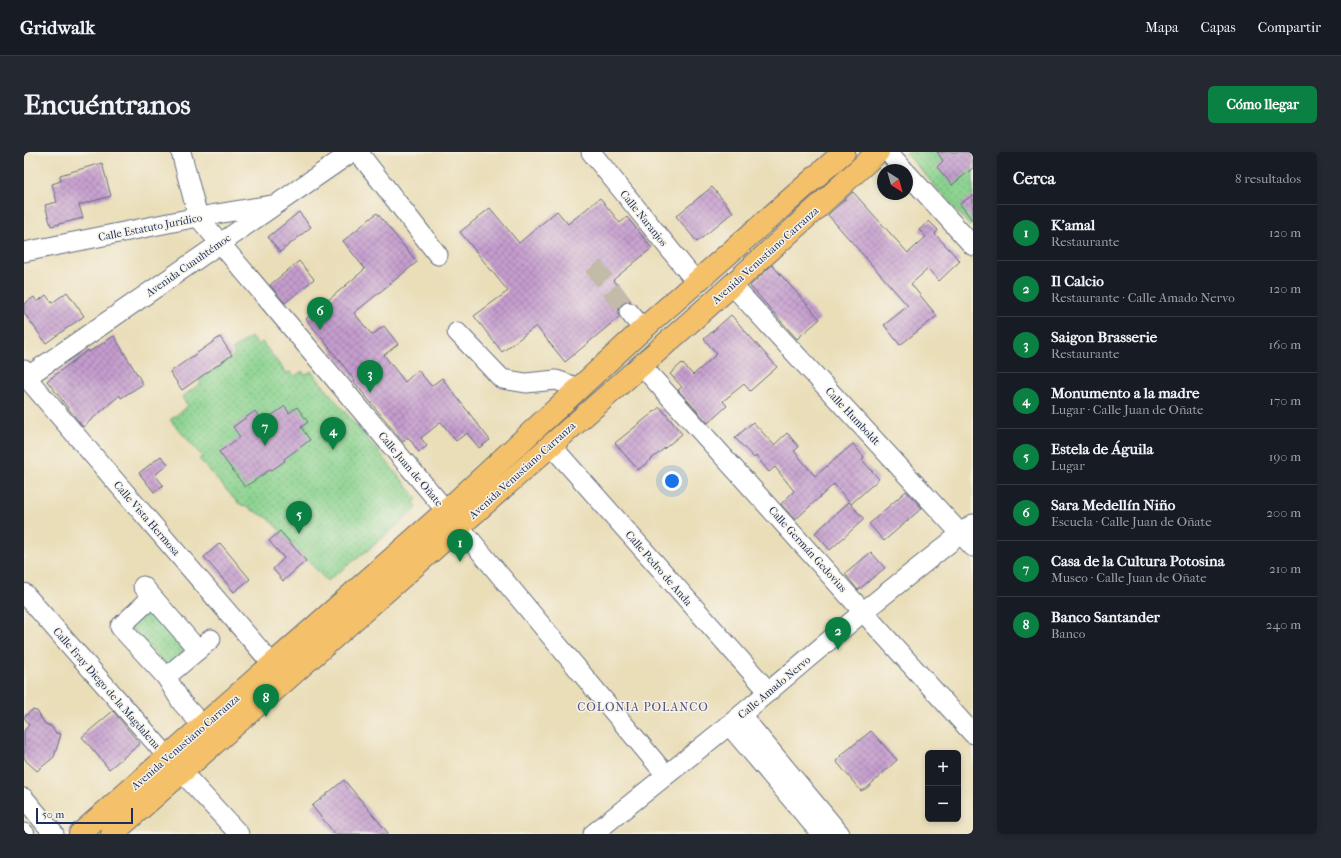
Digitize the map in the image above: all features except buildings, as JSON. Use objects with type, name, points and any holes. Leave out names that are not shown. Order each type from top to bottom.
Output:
[{"type":"main road","name":"Avenida Venustiano Carranza","points":[[80,834],[174,764],[453,518],[579,388],[643,329],[844,152]]},
{"type":"main road","name":"Avenida Venustiano Carranza","points":[[112,834],[174,764],[204,726],[273,665],[453,518],[550,444],[732,285],[878,152]]},
{"type":"street","name":"Calle Juan de Oñate","points":[[181,152],[198,217],[453,518],[666,775]]},
{"type":"street","name":"Avenida Cuauhtémoc","points":[[25,376],[352,152]]},
{"type":"street","points":[[358,152],[438,255]]},
{"type":"street","name":"Calle Naranjos","points":[[591,152],[697,283]]},
{"type":"street","points":[[888,152],[899,164]]},
{"type":"street","points":[[913,180],[973,246]]},
{"type":"street","name":"Calle Estatuto Jurídico","points":[[24,252],[198,217],[276,204]]},
{"type":"street","name":"Calle Humboldt","points":[[732,285],[969,535]]},
{"type":"street","points":[[629,312],[643,329]]},
{"type":"street","points":[[458,332],[502,379],[526,383],[556,380],[579,388]]},
{"type":"street","name":"Calle Germán Gedovius","points":[[642,365],[973,734]]},
{"type":"street","name":"Calle Vista Hermosa","points":[[25,376],[273,665]]},
{"type":"street","name":"Calle Pedro de Anda","points":[[550,444],[768,692]]},
{"type":"street","name":"Calle Amado Nervo","points":[[593,834],[735,720],[864,611],[969,535]]},
{"type":"street","points":[[166,677],[205,644],[147,592],[120,627],[166,677],[182,703],[204,726]]},
{"type":"street","name":"Calle Fray Diego de la Magdalena","points":[[24,593],[174,764],[239,834]]},
{"type":"street","points":[[735,720],[821,834]]},
{"type":"street","points":[[735,720],[840,834]]},
{"type":"street","points":[[24,798],[54,834]]},
{"type":"green space","points":[[973,152],[973,223],[970,226],[906,153]]},
{"type":"green space","points":[[251,337],[258,345],[262,342],[286,373],[291,372],[295,376],[302,371],[305,375],[311,371],[417,498],[414,503],[417,508],[372,547],[327,581],[268,518],[238,503],[199,459],[202,456],[170,420],[188,406],[182,397],[201,383],[199,380],[235,355],[232,350]]},
{"type":"green space","points":[[154,608],[185,646],[184,651],[167,666],[130,627]]},
{"type":"tunnel","points":[[593,266],[629,312]]},
{"type":"place","name":"Sara Medellín Niño","points":[[320,330]]},
{"type":"place","name":"Saigon Brasserie","points":[[370,393]]},
{"type":"place","name":"Casa de la Cultura Potosina","points":[[265,446]]},
{"type":"place","name":"Monumento a la madre","points":[[333,450]]},
{"type":"place","name":"Estela de Águila","points":[[299,534]]},
{"type":"place","name":"K'amal","points":[[460,562]]},
{"type":"place","name":"Il Calcio","points":[[838,650]]},
{"type":"place","name":"Banco Santander","points":[[266,717]]},
{"type":"district","name":"COLONIA POLANCO","points":[[643,707]]}]
